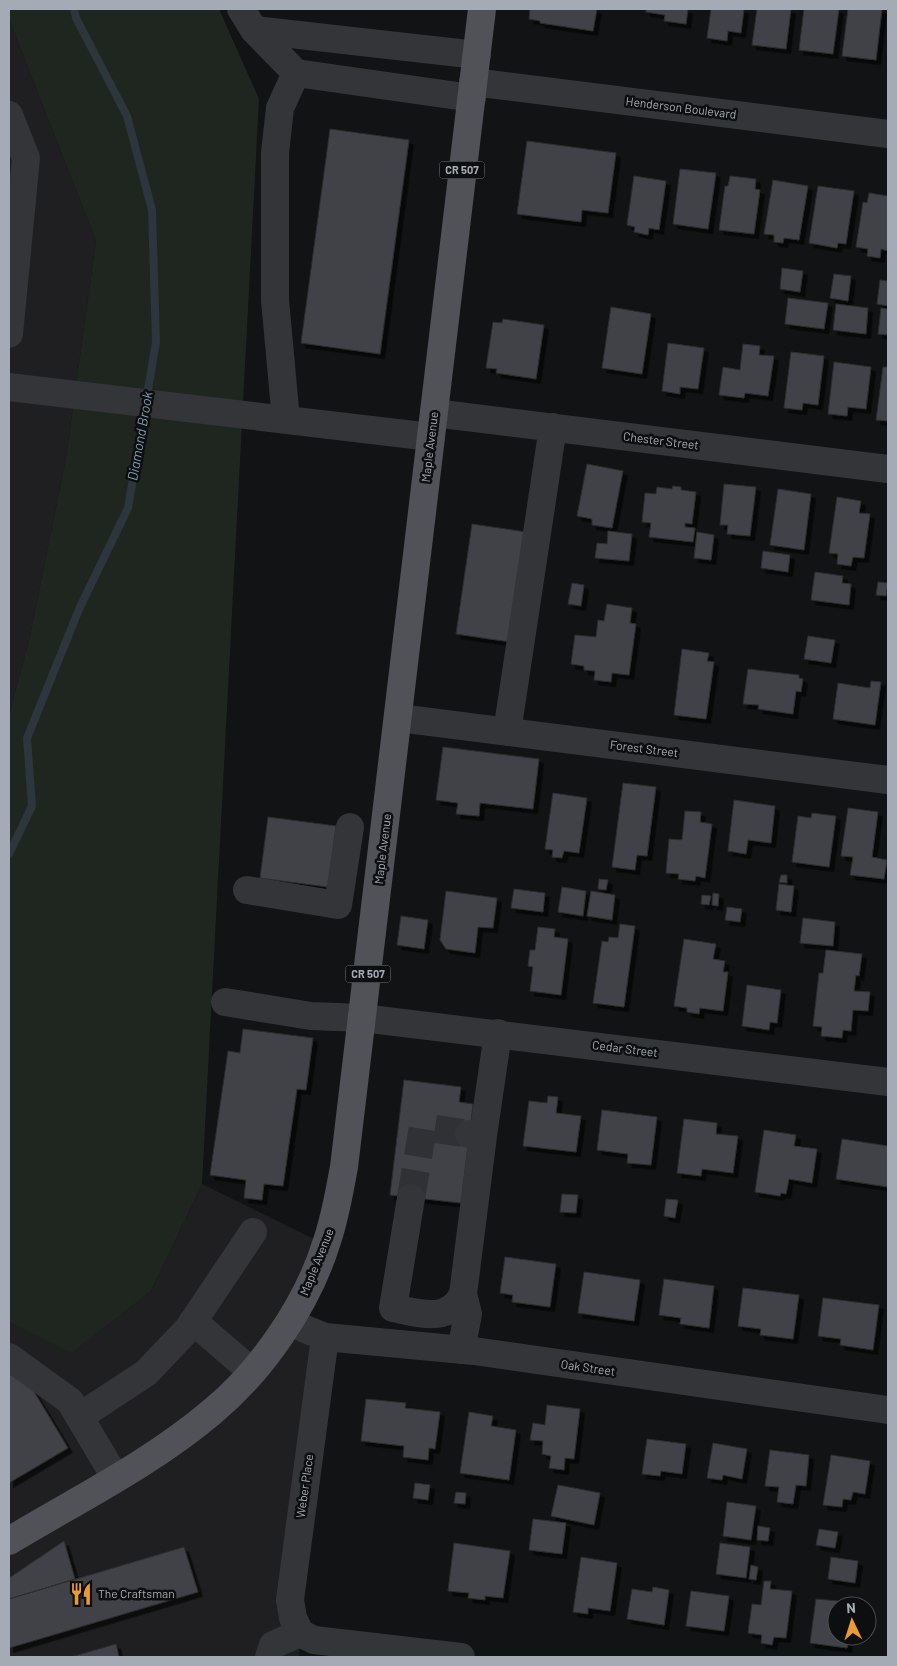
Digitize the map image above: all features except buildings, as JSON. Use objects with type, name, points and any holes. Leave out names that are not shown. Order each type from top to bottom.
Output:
[{"type":"main road","name":"Maple Avenue","points":[[9,1541],[182,1435],[214,1410],[251,1372],[291,1321],[312,1281],[326,1245],[337,1206],[344,1167],[482,9]]},
{"type":"street","points":[[247,20],[476,55]]},
{"type":"street","points":[[247,20],[296,73],[280,108],[275,153],[275,300],[286,420]]},
{"type":"street","name":"Henderson Boulevard","points":[[296,73],[888,134]]},
{"type":"street","points":[[9,115],[26,158],[9,334]]},
{"type":"street","name":"Chester Street","points":[[9,387],[286,420],[553,427],[888,469]]},
{"type":"street","points":[[507,732],[553,427]]},
{"type":"street","name":"Forest Street","points":[[399,718],[888,780]]},
{"type":"street","points":[[247,890],[338,905],[350,827]]},
{"type":"street","name":"Cedar Street","points":[[225,1002],[311,1016],[362,1018],[498,1033],[888,1082]]},
{"type":"street","points":[[461,1350],[468,1314],[463,1294],[476,1135],[498,1033]]},
{"type":"street","points":[[411,1198],[393,1308],[432,1315],[443,1314],[459,1302],[463,1294]]},
{"type":"street","points":[[79,1417],[146,1373],[193,1321],[253,1232]]},
{"type":"street","points":[[193,1321],[251,1372]]},
{"type":"street","name":"Oak Street","points":[[291,1321],[304,1330],[325,1337],[461,1350],[888,1410]]},
{"type":"street","name":"Weber Place","points":[[300,1633],[293,1618],[290,1600],[325,1337]]},
{"type":"street","points":[[9,1357],[70,1401],[116,1477]]},
{"type":"street","points":[[269,1657],[273,1646],[300,1633],[314,1640],[461,1657]]},
{"type":"shaded area","points":[[9,9],[219,9],[259,99],[202,1184],[151,1291],[71,1353],[9,1322],[9,716],[30,636],[66,458],[96,241],[9,19]]},
{"type":"shaded area","points":[[9,19],[96,241],[66,458],[30,636],[9,716]]},
{"type":"shaded area","points":[[202,1184],[326,1245],[294,1313],[325,1337],[299,1657],[9,1657],[9,1322],[71,1352],[151,1291]]},
{"type":"waterway","name":"Diamond Brook","points":[[9,854],[32,806],[27,738],[80,607],[128,508],[156,342],[152,210],[127,116],[76,18],[74,9]]},
{"type":"tunnel","points":[[411,1198],[423,1127],[469,1134]]},
{"type":"place","name":"The Craftsman","points":[[81,1594]]}]
